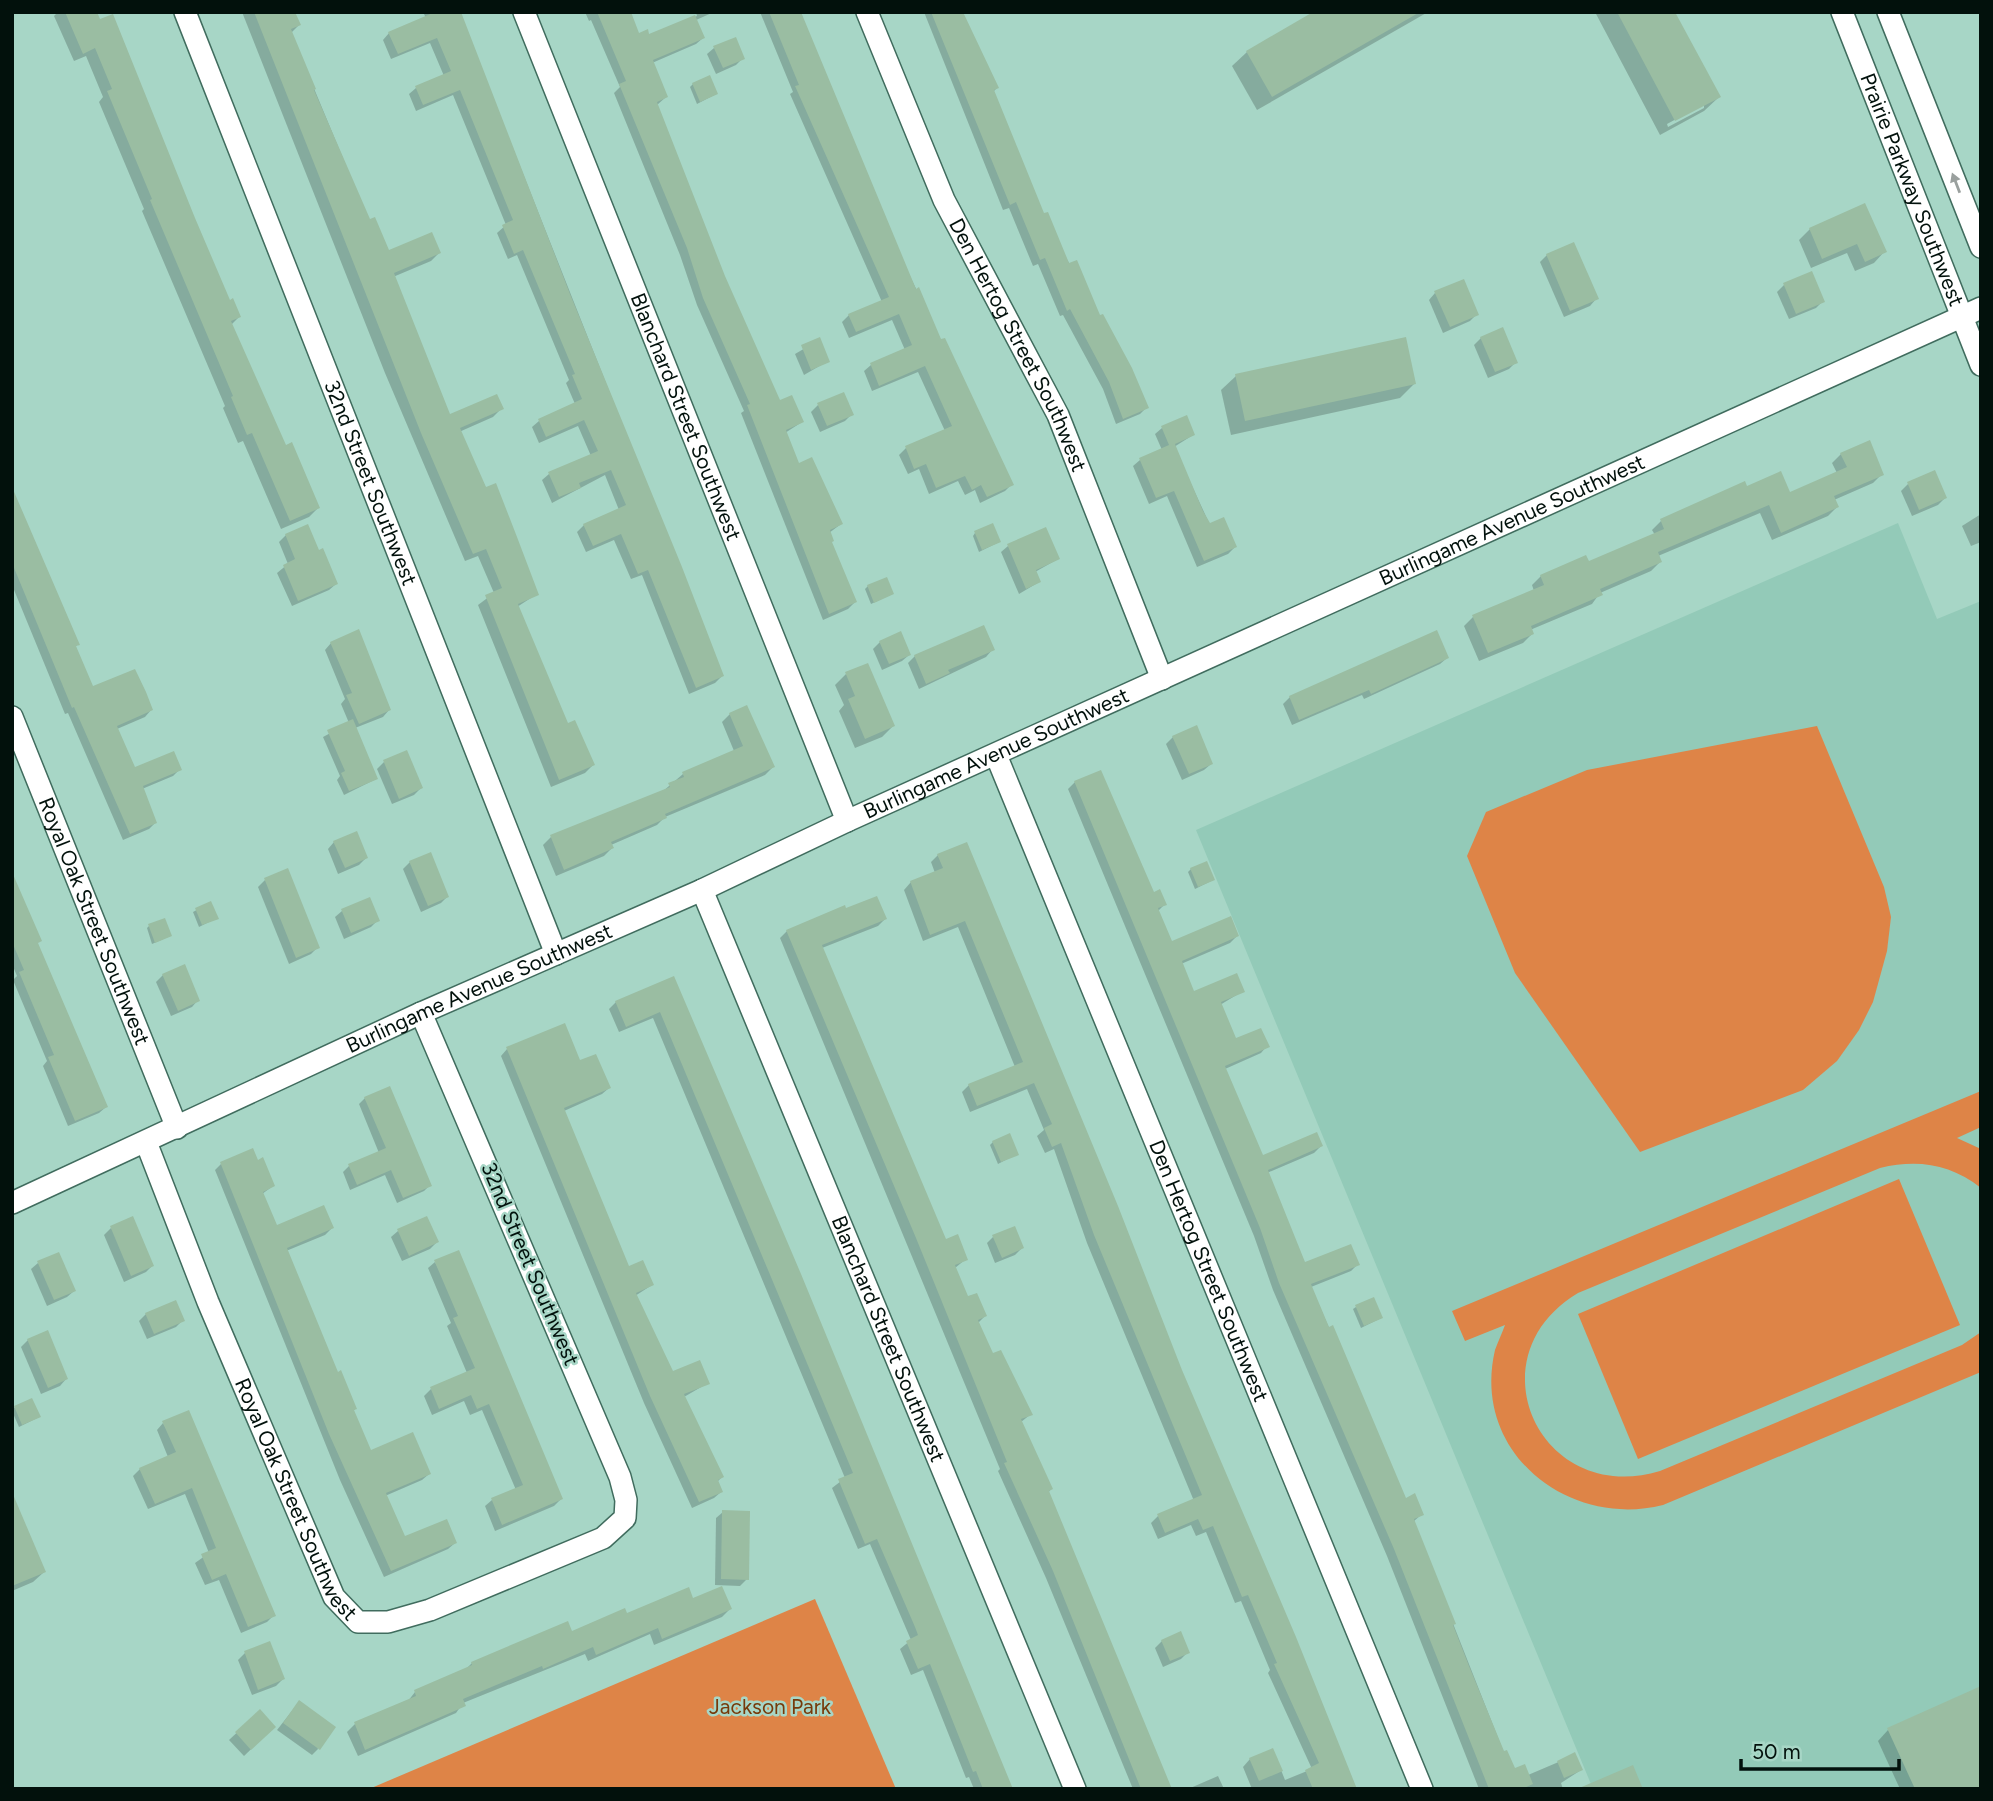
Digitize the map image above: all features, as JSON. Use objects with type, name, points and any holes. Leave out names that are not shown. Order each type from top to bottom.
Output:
[{"type":"street","name":"32nd Street Southwest","points":[[185,12],[556,954]]},
{"type":"street","name":"Blanchard Street Southwest","points":[[524,12],[847,821]]},
{"type":"street","name":"Den Hertog Street Southwest","points":[[867,12],[944,200],[1062,424],[1162,679]]},
{"type":"street","name":"Prairie Parkway Southwest","points":[[1842,12],[1971,312],[1981,365]]},
{"type":"street","name":"Prairie Parkway Southwest","points":[[1888,12],[1981,247]]},
{"type":"street","name":"Burlingame Avenue Southwest","points":[[12,1203],[421,1013],[702,890],[847,821],[1971,312]]},
{"type":"street","name":"Royal Oak Street Southwest","points":[[12,717],[177,1128]]},
{"type":"street","name":"Den Hertog Street Southwest","points":[[996,755],[1422,1789]]},
{"type":"street","name":"Blanchard Street Southwest","points":[[702,890],[1075,1789]]},
{"type":"street","name":"32nd Street Southwest","points":[[421,1013],[620,1476],[625,1518]]},
{"type":"street","name":"Royal Oak Street Southwest","points":[[146,1142],[208,1302],[334,1597],[358,1622],[388,1622],[430,1610],[603,1538],[625,1518]]},
{"type":"shaded area","points":[[1898,523],[1937,619],[1981,601],[1981,1789],[1593,1789],[1196,830]]},
{"type":"green space","points":[[1817,726],[1884,887],[1891,917],[1887,951],[1873,1002],[1859,1030],[1837,1061],[1803,1090],[1640,1152],[1515,973],[1467,856],[1486,812],[1587,770]]},
{"type":"green space","points":[[1981,1091],[1981,1127],[1957,1138],[1981,1149],[1981,1188],[1957,1173],[1933,1166],[1907,1164],[1880,1168],[1578,1293],[1546,1320],[1529,1353],[1525,1387],[1534,1420],[1553,1447],[1582,1467],[1618,1476],[1660,1471],[1962,1345],[1981,1332],[1981,1372],[1663,1505],[1628,1509],[1593,1505],[1562,1493],[1534,1475],[1513,1450],[1498,1421],[1491,1387],[1495,1350],[1505,1325],[1465,1341],[1452,1311]]},
{"type":"green space","points":[[1899,1179],[1960,1325],[1638,1459],[1578,1314]]},
{"type":"green space","name":"Jackson Park","points":[[815,1599],[896,1789],[369,1789]]},
{"type":"building","points":[[65,12],[97,12],[100,19],[113,14],[195,218],[230,300],[233,298],[241,317],[231,321],[286,445],[292,442],[320,508],[290,521],[252,433],[247,435],[231,397],[233,396],[107,91],[112,89],[95,48],[83,54]]},
{"type":"building","points":[[254,12],[295,12],[301,25],[291,29],[316,89],[314,90],[370,219],[375,217],[389,250],[432,232],[441,253],[394,273],[450,414],[497,394],[504,409],[460,428],[486,487],[496,483],[539,595],[518,604],[568,723],[575,720],[595,765],[559,780],[485,595],[502,588],[486,549],[473,554],[421,433]]},
{"type":"building","points":[[435,12],[461,12],[570,294],[682,567],[724,676],[696,688],[648,570],[638,574],[621,534],[593,546],[583,524],[626,505],[611,470],[579,483],[581,488],[559,497],[548,472],[598,451],[584,420],[546,437],[538,419],[582,399],[572,375],[575,374],[523,250],[514,254],[502,225],[513,220],[460,90],[423,105],[415,86],[451,71],[437,38],[398,54],[388,32]]},
{"type":"building","points":[[597,12],[631,12],[639,33],[648,29],[649,34],[695,15],[705,38],[653,60],[668,97],[657,102],[725,276],[780,400],[792,395],[804,422],[786,430],[799,463],[812,457],[843,524],[830,530],[834,541],[832,542],[857,602],[829,614],[747,405],[750,404],[703,298],[687,248],[619,84],[626,81]]},
{"type":"building","points":[[769,12],[801,12],[916,289],[919,287],[941,339],[945,338],[1014,485],[987,497],[981,485],[972,490],[965,476],[936,488],[926,464],[914,469],[905,446],[952,426],[925,366],[879,386],[870,363],[912,345],[899,314],[856,332],[848,314],[889,297],[795,86],[799,85]]},
{"type":"building","points":[[931,12],[963,12],[999,88],[994,90],[1044,213],[1048,212],[1069,263],[1077,260],[1100,315],[1103,314],[1132,368],[1149,408],[1123,419],[1109,382],[1070,309],[1067,311],[1045,258],[1040,260],[1016,202],[1010,205]]},
{"type":"building","points":[[1313,12],[1420,12],[1272,97],[1246,51]]},
{"type":"building","points":[[1617,12],[1675,12],[1721,97],[1675,121]]},
{"type":"building","points":[[736,37],[745,59],[723,68],[713,46]]},
{"type":"building","points":[[710,75],[718,94],[700,102],[692,83]]},
{"type":"building","points":[[1865,203],[1887,252],[1865,262],[1857,244],[1822,259],[1809,228]]},
{"type":"building","points":[[1574,242],[1599,299],[1570,311],[1546,254]]},
{"type":"building","points":[[1812,271],[1825,302],[1796,314],[1783,283]]},
{"type":"building","points":[[1464,279],[1479,315],[1450,327],[1434,291]]},
{"type":"building","points":[[1503,327],[1518,363],[1495,372],[1480,337]]},
{"type":"building","points":[[820,337],[830,362],[811,370],[801,345]]},
{"type":"building","points":[[1406,337],[1416,384],[1245,421],[1235,374]]},
{"type":"building","points":[[844,392],[854,415],[827,426],[817,403]]},
{"type":"building","points":[[1187,415],[1195,435],[1175,444],[1210,523],[1224,517],[1237,547],[1204,561],[1174,491],[1156,498],[1139,458],[1169,445],[1161,426]]},
{"type":"building","points":[[1870,440],[1884,475],[1834,496],[1839,507],[1781,533],[1769,505],[1658,552],[1662,562],[1600,589],[1603,595],[1531,626],[1534,634],[1488,653],[1472,615],[1544,585],[1540,575],[1586,555],[1589,561],[1664,529],[1660,519],[1745,481],[1747,486],[1781,471],[1790,492],[1847,467],[1840,453]]},
{"type":"building","points":[[1935,470],[1947,498],[1919,510],[1907,482]]},
{"type":"building","points":[[12,487],[80,645],[76,646],[93,686],[135,669],[146,692],[153,710],[117,726],[135,767],[174,751],[182,770],[143,786],[157,823],[130,834],[74,707],[72,708],[12,563]]},
{"type":"building","points":[[993,523],[1001,542],[982,550],[974,531]]},
{"type":"building","points":[[308,524],[319,550],[323,548],[338,584],[298,601],[283,565],[295,559],[285,534]]},
{"type":"building","points":[[1046,527],[1060,559],[1036,570],[1041,582],[1026,589],[1007,544]]},
{"type":"building","points":[[887,577],[894,594],[874,603],[867,585]]},
{"type":"building","points":[[984,625],[995,650],[948,670],[950,673],[926,684],[914,655]]},
{"type":"building","points":[[359,629],[391,710],[359,724],[346,695],[352,693],[330,642]]},
{"type":"building","points":[[1437,630],[1449,658],[1371,694],[1369,690],[1299,720],[1289,696]]},
{"type":"building","points":[[901,631],[911,655],[889,664],[879,641]]},
{"type":"building","points":[[868,663],[895,726],[865,739],[848,699],[855,696],[845,672]]},
{"type":"building","points":[[747,705],[775,767],[665,814],[667,818],[611,842],[614,848],[564,870],[550,835],[670,787],[668,783],[684,777],[682,772],[743,746],[729,713]]},
{"type":"building","points":[[353,719],[378,779],[349,791],[341,773],[345,771],[327,730]]},
{"type":"building","points":[[1197,725],[1213,764],[1189,774],[1172,736]]},
{"type":"building","points":[[407,750],[423,788],[399,799],[383,760]]},
{"type":"building","points":[[1101,770],[1154,892],[1160,889],[1167,905],[1158,908],[1172,941],[1231,916],[1239,936],[1182,961],[1194,991],[1237,973],[1245,992],[1221,1002],[1236,1038],[1261,1028],[1270,1047],[1225,1066],[1263,1155],[1317,1132],[1323,1146],[1268,1170],[1305,1262],[1351,1244],[1360,1265],[1311,1284],[1329,1327],[1333,1325],[1406,1498],[1415,1493],[1424,1515],[1414,1519],[1456,1624],[1453,1625],[1469,1666],[1504,1751],[1507,1750],[1515,1768],[1525,1764],[1533,1784],[1522,1789],[1489,1789],[1394,1549],[1279,1283],[1260,1228],[1074,781]]},
{"type":"building","points":[[357,831],[368,858],[345,868],[333,841]]},
{"type":"building","points":[[967,842],[1118,1206],[1182,1370],[1296,1637],[1357,1789],[1313,1789],[1305,1770],[1319,1763],[1274,1664],[1277,1663],[1248,1595],[1242,1597],[1213,1526],[1203,1530],[1198,1519],[1165,1533],[1157,1514],[1202,1495],[1094,1235],[1061,1143],[1052,1147],[1044,1128],[1052,1124],[1034,1083],[977,1106],[968,1084],[1023,1062],[965,921],[930,935],[910,881],[943,868],[937,854]]},
{"type":"building","points":[[431,852],[449,897],[428,906],[409,861]]},
{"type":"building","points":[[1207,861],[1215,880],[1198,887],[1190,868]]},
{"type":"building","points":[[288,868],[320,948],[296,958],[264,878]]},
{"type":"building","points":[[12,872],[42,941],[38,943],[108,1107],[75,1121],[48,1057],[54,1055],[19,972],[24,970],[12,942]]},
{"type":"building","points":[[877,896],[887,919],[822,945],[946,1239],[958,1234],[968,1260],[955,1265],[968,1296],[977,1293],[987,1316],[978,1320],[993,1353],[1001,1350],[1033,1415],[1021,1419],[1053,1489],[1049,1491],[1172,1789],[1141,1789],[1053,1571],[1004,1463],[1007,1462],[916,1238],[786,930],[845,905],[846,908]]},
{"type":"building","points":[[370,897],[380,921],[351,933],[341,909]]},
{"type":"building","points":[[211,901],[219,919],[202,925],[195,908]]},
{"type":"building","points":[[165,918],[172,936],[155,943],[148,924]]},
{"type":"building","points":[[185,964],[200,1001],[178,1011],[162,974]]},
{"type":"building","points":[[674,976],[801,1274],[1013,1789],[983,1789],[976,1771],[973,1772],[930,1664],[918,1669],[906,1641],[918,1635],[915,1627],[877,1539],[865,1544],[838,1479],[853,1473],[660,1012],[626,1027],[615,1001]]},
{"type":"building","points":[[565,1023],[580,1060],[596,1054],[611,1088],[564,1108],[629,1266],[643,1260],[654,1285],[636,1293],[673,1371],[700,1360],[710,1384],[684,1394],[724,1477],[718,1480],[723,1492],[699,1502],[650,1396],[506,1047]]},
{"type":"building","points":[[390,1086],[432,1186],[403,1198],[391,1170],[357,1185],[348,1164],[386,1148],[364,1097]]},
{"type":"building","points":[[1010,1133],[1019,1155],[1001,1162],[992,1141]]},
{"type":"building","points":[[253,1148],[258,1160],[263,1157],[275,1186],[263,1192],[277,1225],[324,1205],[334,1228],[287,1248],[338,1372],[341,1370],[371,1450],[413,1432],[431,1474],[386,1493],[405,1536],[447,1519],[457,1543],[391,1571],[329,1434],[220,1162]]},
{"type":"building","points":[[133,1216],[154,1266],[131,1276],[110,1226]]},
{"type":"building","points":[[427,1216],[439,1242],[409,1256],[397,1229]]},
{"type":"building","points":[[1015,1226],[1024,1248],[1002,1258],[992,1235]]},
{"type":"building","points":[[459,1250],[563,1499],[502,1525],[491,1498],[523,1485],[489,1404],[477,1409],[471,1395],[439,1409],[430,1387],[475,1368],[453,1318],[458,1316],[434,1260]]},
{"type":"building","points":[[59,1252],[76,1291],[54,1300],[37,1261]]},
{"type":"building","points":[[1374,1297],[1383,1318],[1364,1326],[1355,1305]]},
{"type":"building","points":[[176,1300],[185,1321],[154,1334],[145,1313]]},
{"type":"building","points":[[48,1330],[68,1379],[48,1388],[27,1339]]},
{"type":"building","points":[[32,1398],[41,1417],[22,1425],[14,1406]]},
{"type":"building","points":[[189,1410],[276,1616],[248,1627],[226,1574],[212,1580],[201,1554],[216,1548],[192,1488],[155,1504],[139,1468],[176,1452],[162,1421]]},
{"type":"building","points":[[12,1492],[46,1572],[12,1586]]},
{"type":"building","points":[[722,1510],[750,1511],[749,1580],[721,1579]]},
{"type":"building","points":[[722,1586],[732,1609],[662,1639],[658,1628],[596,1655],[593,1647],[543,1669],[542,1666],[463,1699],[466,1706],[365,1750],[354,1722],[416,1696],[414,1690],[472,1665],[471,1662],[568,1621],[572,1631],[625,1608],[627,1613],[689,1587],[693,1598]]},
{"type":"building","points":[[1181,1631],[1190,1653],[1170,1661],[1161,1640]]},
{"type":"building","points":[[270,1641],[285,1679],[258,1690],[244,1651]]},
{"type":"building","points":[[1981,1686],[1981,1789],[1915,1789],[1887,1728]]},
{"type":"building","points":[[299,1700],[336,1727],[320,1750],[283,1723]]},
{"type":"building","points":[[260,1709],[276,1727],[251,1750],[235,1732]]},
{"type":"building","points":[[1273,1748],[1283,1771],[1259,1781],[1249,1758]]},
{"type":"building","points":[[1575,1752],[1583,1770],[1564,1778],[1557,1761]]},
{"type":"building","points":[[1633,1765],[1643,1789],[1577,1789]]}]
